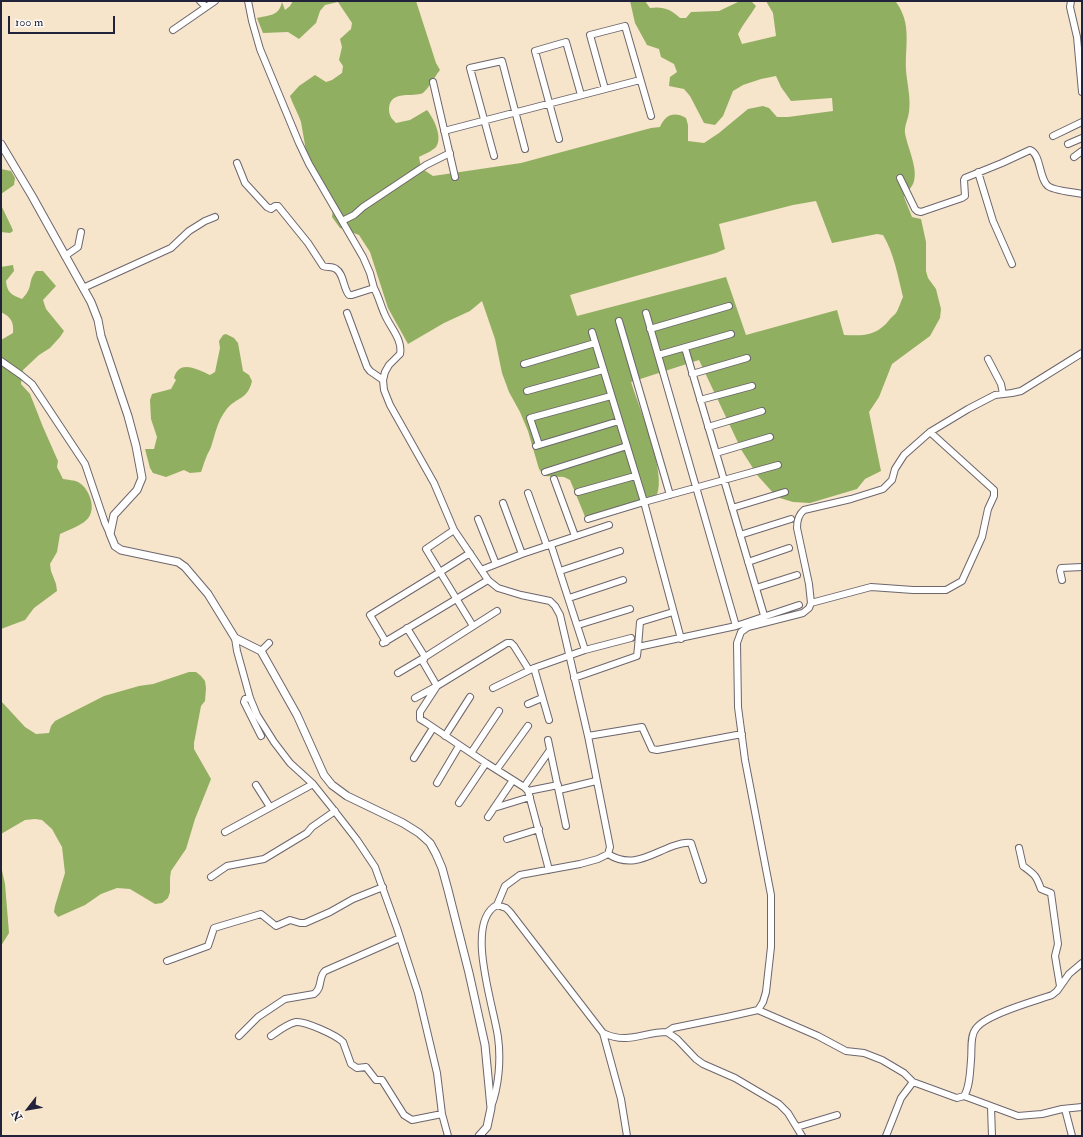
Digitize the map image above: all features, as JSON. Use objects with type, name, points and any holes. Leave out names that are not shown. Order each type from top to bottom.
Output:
[{"type":"street","points":[[200,1],[206,8]]},
{"type":"street","points":[[173,30],[215,1]]},
{"type":"street","points":[[248,1],[260,49],[298,143],[363,257],[384,314],[400,345],[400,354],[389,365],[383,380],[384,390],[390,405],[434,484],[454,530],[488,580],[498,588],[507,592],[550,601],[560,615],[610,839],[608,854],[598,859],[580,864],[520,875],[505,886],[497,905],[490,910],[485,917],[481,933],[481,953],[498,1037],[498,1071],[495,1098],[487,1126],[479,1136]]},
{"type":"street","points":[[1071,1],[1070,7],[1080,46],[1082,92]]},
{"type":"street","points":[[1074,24],[1082,22]]},
{"type":"street","points":[[605,89],[590,35],[625,26],[651,116]]},
{"type":"street","points":[[559,139],[535,51],[566,42],[581,95]]},
{"type":"street","points":[[494,156],[470,68],[502,61],[525,149]]},
{"type":"street","points":[[444,131],[640,80]]},
{"type":"street","points":[[433,82],[455,177]]},
{"type":"street","points":[[1053,136],[1082,122]]},
{"type":"street","points":[[1068,144],[1082,138]]},
{"type":"street","points":[[1,144],[32,196],[94,308],[105,350],[128,416],[142,478],[137,490],[114,515],[110,534]]},
{"type":"street","points":[[900,178],[916,211],[921,212],[964,197],[964,180],[968,176],[1002,163],[1028,150],[1032,150],[1045,182],[1049,187],[1082,194]]},
{"type":"street","points":[[1074,157],[1082,151]]},
{"type":"street","points":[[342,222],[426,165],[450,153]]},
{"type":"street","points":[[237,163],[245,183],[267,207],[271,210],[275,206],[278,206],[308,243],[323,266],[332,267],[339,272],[349,295],[374,288]]},
{"type":"street","points":[[978,172],[993,221],[1012,264]]},
{"type":"street","points":[[83,288],[170,248],[189,231],[205,221],[215,217]]},
{"type":"street","points":[[65,256],[78,247],[81,232]]},
{"type":"street","points":[[650,329],[729,306]]},
{"type":"street","points":[[347,313],[367,367],[370,371],[383,380]]},
{"type":"street","points":[[646,313],[736,626]]},
{"type":"street","points":[[619,321],[670,495]]},
{"type":"street","points":[[592,332],[644,502],[681,639]]},
{"type":"street","points":[[658,355],[730,334]]},
{"type":"street","points":[[524,364],[595,343]]},
{"type":"street","points":[[685,348],[765,619]]},
{"type":"street","points":[[638,647],[681,639],[765,619],[803,613],[809,608],[811,603],[809,584],[797,528],[800,513],[804,510],[883,489],[892,480],[895,469],[904,455],[930,432],[996,394],[1022,390],[1082,353]]},
{"type":"street","points":[[692,374],[747,358]]},
{"type":"street","points":[[988,359],[1001,384],[1002,394]]},
{"type":"street","points":[[1,361],[32,384],[85,464],[105,523],[115,546],[121,550],[178,562],[185,567],[208,594],[235,638],[237,651],[250,698],[245,699],[244,702],[290,763],[313,784],[335,811],[374,867],[383,887],[418,993],[437,1073],[445,1136]]},
{"type":"street","points":[[527,391],[603,370]]},
{"type":"street","points":[[700,400],[752,386]]},
{"type":"street","points":[[611,396],[530,418],[538,446],[619,421]]},
{"type":"street","points":[[708,427],[762,412]]},
{"type":"street","points":[[811,603],[871,587],[913,590],[946,590],[962,581],[982,537],[988,509],[994,496],[994,490],[930,432]]},
{"type":"street","points":[[716,453],[770,437]]},
{"type":"street","points":[[545,472],[626,446]]},
{"type":"street","points":[[588,519],[778,465]]},
{"type":"street","points":[[578,492],[635,476]]},
{"type":"street","points":[[554,479],[575,536]]},
{"type":"street","points":[[732,508],[785,492]]},
{"type":"street","points":[[528,493],[560,571],[585,650]]},
{"type":"street","points":[[503,503],[522,554]]},
{"type":"street","points":[[478,519],[496,564]]},
{"type":"street","points":[[740,535],[791,519]]},
{"type":"street","points":[[481,570],[522,554],[608,525]]},
{"type":"street","points":[[454,530],[426,549],[473,626]]},
{"type":"street","points":[[748,562],[789,548]]},
{"type":"street","points":[[560,571],[620,551]]},
{"type":"street","points":[[470,553],[370,615],[384,642],[488,580]]},
{"type":"street","points":[[1062,580],[1060,571],[1061,568],[1082,567]]},
{"type":"street","points":[[756,588],[797,575]]},
{"type":"street","points":[[569,598],[623,580]]},
{"type":"street","points":[[758,1010],[763,1002],[766,992],[770,947],[771,894],[745,760],[738,707],[737,643],[739,635],[744,629],[800,605]]},
{"type":"street","points":[[578,625],[630,609]]},
{"type":"street","points":[[398,673],[497,611]]},
{"type":"street","points":[[574,678],[637,656],[640,622],[673,612]]},
{"type":"street","points":[[407,628],[424,657],[423,662],[437,686]]},
{"type":"street","points":[[235,638],[261,651],[297,715],[324,775],[332,785],[347,796],[403,823],[419,833],[430,843],[436,854],[442,868],[469,973],[483,1038],[491,1108]]},
{"type":"street","points":[[493,688],[531,669],[585,650],[630,638]]},
{"type":"street","points":[[415,698],[511,642],[531,669],[549,720]]},
{"type":"street","points":[[261,651],[269,643]]},
{"type":"street","points":[[437,686],[420,712],[420,719],[526,789],[530,797],[550,870]]},
{"type":"street","points":[[445,736],[470,697]]},
{"type":"street","points":[[528,704],[542,698]]},
{"type":"street","points":[[471,753],[499,711]]},
{"type":"street","points":[[254,717],[261,736]]},
{"type":"street","points":[[497,769],[528,726]]},
{"type":"street","points":[[588,736],[642,727],[652,749],[657,750],[742,734]]},
{"type":"street","points":[[414,758],[433,728]]},
{"type":"street","points":[[548,740],[566,826]]},
{"type":"street","points":[[437,783],[459,746]]},
{"type":"street","points":[[526,789],[550,750]]},
{"type":"street","points":[[459,803],[486,763]]},
{"type":"street","points":[[488,817],[513,780]]},
{"type":"street","points":[[526,789],[558,787],[596,781]]},
{"type":"street","points":[[225,832],[313,784]]},
{"type":"street","points":[[256,785],[270,808]]},
{"type":"street","points":[[494,808],[530,797]]},
{"type":"street","points":[[211,877],[227,866],[264,858],[307,833],[312,827],[335,811]]},
{"type":"street","points":[[507,839],[539,829]]},
{"type":"street","points":[[608,854],[616,859],[632,861],[639,860],[679,844],[691,843],[703,880]]},
{"type":"street","points":[[1019,848],[1023,866],[1034,873],[1041,889],[1051,893],[1058,944],[1055,956],[1060,986]]},
{"type":"street","points":[[167,961],[208,946],[214,928],[261,914],[276,926],[290,920],[300,924],[305,923],[330,912],[353,899],[383,887]]},
{"type":"street","points":[[497,905],[506,908],[510,912],[603,1034],[621,1099],[627,1136]]},
{"type":"street","points":[[238,1036],[258,1017],[285,999],[314,994],[317,992],[320,987],[321,974],[325,971],[400,938]]},
{"type":"street","points":[[964,1096],[967,1091],[973,1032],[979,1024],[992,1017],[1052,995],[1057,991],[1069,974],[1082,963]]},
{"type":"street","points":[[603,1034],[613,1038],[622,1039],[667,1032],[673,1028],[758,1010],[846,1050],[864,1053],[882,1060],[904,1073],[913,1082],[954,1097],[964,1096],[1018,1116],[1042,1114],[1082,1107]]},
{"type":"street","points":[[271,1036],[290,1024],[297,1022],[305,1023],[326,1032],[343,1042],[351,1064],[357,1068],[366,1067],[376,1080],[382,1080],[391,1096],[408,1119],[412,1120],[442,1114]]},
{"type":"street","points":[[667,1032],[677,1038],[696,1059],[703,1064],[735,1078],[779,1104],[788,1113],[802,1136]]},
{"type":"street","points":[[886,1136],[901,1098],[913,1082]]},
{"type":"street","points":[[991,1107],[992,1136]]},
{"type":"street","points":[[1065,1109],[1072,1136]]},
{"type":"street","points":[[797,1127],[837,1114]]},
{"type":"green space","points":[[293,1],[416,1],[436,63],[440,70],[423,93],[398,96],[390,103],[389,111],[391,117],[396,123],[410,120],[427,110],[430,114],[437,128],[439,138],[438,143],[436,147],[419,157],[421,168],[433,176],[521,163],[651,128],[660,127],[664,120],[670,115],[678,115],[686,118],[688,125],[688,141],[704,143],[719,133],[748,109],[763,106],[769,108],[777,117],[833,111],[832,98],[791,101],[781,87],[776,76],[743,85],[733,91],[723,116],[715,125],[704,123],[690,96],[684,89],[669,86],[670,77],[677,72],[674,64],[661,57],[659,49],[647,45],[635,23],[630,1],[645,1],[650,8],[658,7],[666,9],[673,12],[680,18],[686,18],[691,12],[719,11],[738,2],[751,1],[756,6],[738,34],[742,44],[776,36],[773,13],[766,1],[896,2],[904,18],[907,34],[906,70],[909,106],[905,131],[915,170],[914,181],[904,197],[912,217],[921,219],[926,242],[926,271],[928,278],[936,289],[941,309],[940,318],[930,336],[892,364],[879,397],[869,412],[881,471],[865,479],[857,489],[810,503],[793,502],[775,495],[758,476],[742,451],[699,360],[631,382],[650,437],[657,467],[659,480],[658,491],[655,498],[650,504],[586,519],[570,480],[564,477],[544,476],[539,469],[528,431],[509,392],[502,373],[495,339],[482,301],[470,311],[444,323],[408,344],[388,308],[370,252],[359,235],[340,228],[332,217],[334,199],[314,181],[309,168],[301,122],[290,96],[299,86],[315,75],[326,82],[342,73],[343,66],[339,60],[342,47],[340,39],[351,29],[352,23],[338,2],[325,5],[320,11],[316,23],[299,39],[288,32],[263,33],[257,18],[273,14],[279,10],[282,2],[285,10]],"holes":[[[816,201],[832,243],[877,234],[883,235],[887,242],[895,265],[903,297],[896,313],[885,325],[875,332],[864,335],[844,335],[837,310],[746,335],[726,277],[577,316],[570,295],[716,253],[725,249],[719,224],[793,205]]]},
{"type":"green space","points":[[1,169],[11,171],[15,178],[14,185],[1,194]]},
{"type":"green space","points":[[1,205],[13,231],[10,233],[1,232]]},
{"type":"green space","points":[[13,265],[14,271],[6,281],[9,291],[15,296],[22,299],[26,295],[33,275],[36,271],[43,271],[56,286],[43,300],[46,309],[64,331],[50,348],[39,355],[23,370],[21,384],[30,394],[58,461],[57,467],[63,479],[76,481],[82,485],[88,493],[92,508],[87,520],[60,534],[57,552],[50,564],[57,591],[34,608],[25,620],[1,629],[1,340],[13,333],[13,329],[11,320],[1,312],[1,267]]},
{"type":"green space","points":[[226,334],[234,338],[238,343],[243,371],[249,375],[252,381],[250,387],[244,395],[234,402],[223,414],[201,472],[190,473],[184,470],[166,477],[153,473],[150,468],[145,449],[154,449],[157,437],[151,419],[150,400],[152,394],[171,389],[176,380],[174,378],[176,372],[184,367],[194,368],[210,375],[215,372],[220,348],[219,341],[223,335]]},
{"type":"green space","points":[[189,672],[196,672],[205,681],[205,701],[201,706],[194,749],[211,779],[195,819],[186,849],[171,871],[170,892],[168,898],[162,903],[155,904],[130,889],[117,888],[101,894],[85,905],[58,917],[54,912],[65,873],[62,847],[52,829],[42,820],[35,819],[25,820],[1,834],[1,701],[25,727],[36,734],[49,733],[51,726],[55,721],[104,696],[139,686],[153,684]]},
{"type":"green space","points":[[1,866],[5,884],[9,933],[1,946]]}]
